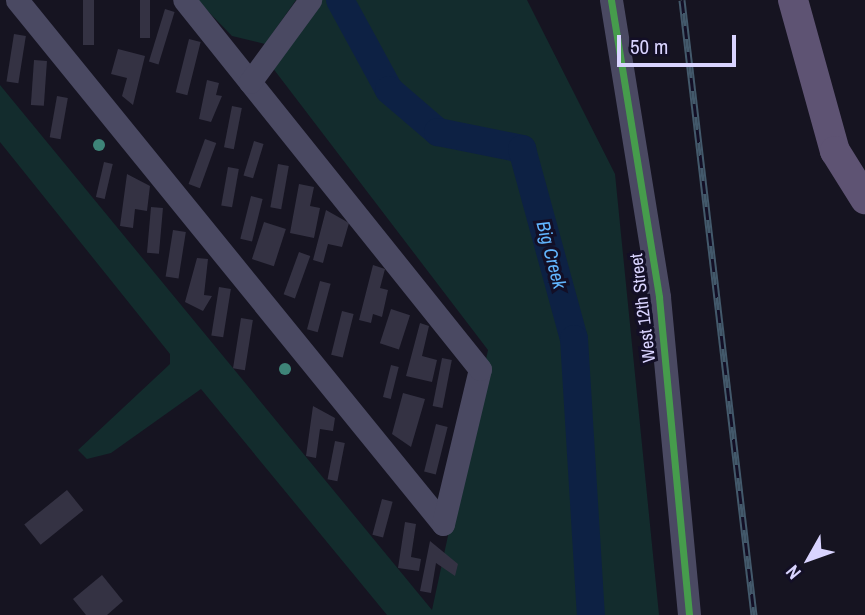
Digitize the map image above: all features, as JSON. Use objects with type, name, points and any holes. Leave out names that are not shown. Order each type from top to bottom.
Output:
[{"type":"main road","points":[[793,0],[835,151],[865,199]]},
{"type":"street","points":[[17,0],[443,524],[480,369],[184,0]]},
{"type":"street","points":[[250,82],[310,0]]},
{"type":"street","name":"West 12th Street","points":[[611,0],[659,297],[689,615]]},
{"type":"green space","points":[[197,0],[296,0],[265,44],[232,36]]},
{"type":"green space","points":[[315,0],[527,0],[615,174],[659,615],[387,615],[201,389],[111,453],[87,459],[78,450],[170,364],[170,354],[0,142],[0,85],[432,610],[488,350],[272,67]]},
{"type":"building","points":[[83,0],[94,0],[94,45],[83,45]]},
{"type":"building","points":[[140,0],[150,0],[150,38],[140,38]]},
{"type":"building","points":[[165,9],[175,12],[158,65],[149,62]]},
{"type":"building","points":[[14,34],[26,36],[18,83],[6,81]]},
{"type":"building","points":[[189,39],[201,42],[187,95],[176,92]]},
{"type":"building","points":[[118,49],[145,56],[133,105],[122,96],[127,78],[111,74]]},
{"type":"building","points":[[34,60],[47,61],[44,106],[31,105]]},
{"type":"building","points":[[207,80],[219,83],[216,95],[222,96],[211,122],[199,119]]},
{"type":"building","points":[[57,96],[68,98],[61,139],[50,137]]},
{"type":"building","points":[[232,106],[242,108],[234,149],[224,147]]},
{"type":"building","points":[[205,139],[216,143],[200,188],[189,184]]},
{"type":"building","points":[[254,141],[264,144],[253,178],[243,175]]},
{"type":"building","points":[[104,162],[113,164],[105,199],[96,197]]},
{"type":"building","points":[[278,164],[289,166],[281,209],[270,207]]},
{"type":"building","points":[[228,167],[239,169],[232,207],[221,205]]},
{"type":"building","points":[[127,174],[150,186],[147,211],[135,209],[133,228],[120,226]]},
{"type":"building","points":[[299,184],[314,187],[310,206],[320,208],[314,238],[290,233]]},
{"type":"building","points":[[251,196],[263,199],[252,242],[240,239]]},
{"type":"building","points":[[151,207],[163,208],[159,254],[147,253]]},
{"type":"building","points":[[326,210],[349,223],[342,247],[328,244],[323,263],[313,260]]},
{"type":"building","points":[[264,222],[286,229],[274,266],[252,259]]},
{"type":"building","points":[[173,230],[186,232],[178,278],[166,276]]},
{"type":"building","points":[[299,252],[310,256],[295,298],[284,294]]},
{"type":"building","points":[[197,258],[208,259],[204,295],[212,296],[203,311],[185,302]]},
{"type":"building","points":[[373,265],[385,269],[380,288],[388,290],[382,317],[373,314],[371,323],[359,320]]},
{"type":"building","points":[[320,281],[331,284],[318,332],[307,329]]},
{"type":"building","points":[[219,287],[231,289],[223,337],[211,335]]},
{"type":"building","points":[[391,309],[410,315],[399,349],[380,343]]},
{"type":"building","points":[[342,311],[354,314],[343,358],[331,355]]},
{"type":"building","points":[[241,318],[253,320],[245,370],[233,368]]},
{"type":"building","points":[[420,323],[429,326],[422,356],[437,360],[432,382],[406,376]]},
{"type":"building","points":[[442,358],[452,360],[442,408],[433,406]]},
{"type":"building","points":[[391,365],[399,367],[391,399],[383,397]]},
{"type":"building","points":[[403,393],[425,399],[411,447],[392,434]]},
{"type":"building","points":[[313,406],[335,418],[333,431],[320,429],[316,458],[306,456]]},
{"type":"building","points":[[436,424],[448,427],[436,474],[424,472]]},
{"type":"building","points":[[335,441],[345,443],[337,481],[328,479]]},
{"type":"building","points":[[67,490],[83,510],[41,545],[24,525]]},
{"type":"building","points":[[382,499],[393,502],[383,538],[372,535]]},
{"type":"building","points":[[405,522],[416,524],[411,557],[421,559],[419,571],[398,568]]},
{"type":"building","points":[[430,541],[458,564],[455,576],[436,563],[431,593],[420,591]]},
{"type":"building","points":[[102,575],[123,601],[107,615],[86,615],[73,599]]},
{"type":"waterway","name":"Big Creek","points":[[340,0],[389,90],[438,132],[522,149],[574,339],[591,615]]},
{"type":"railway","points":[[682,0],[754,615]]},
{"type":"cycle path","points":[[611,0],[659,297],[689,615]]}]
